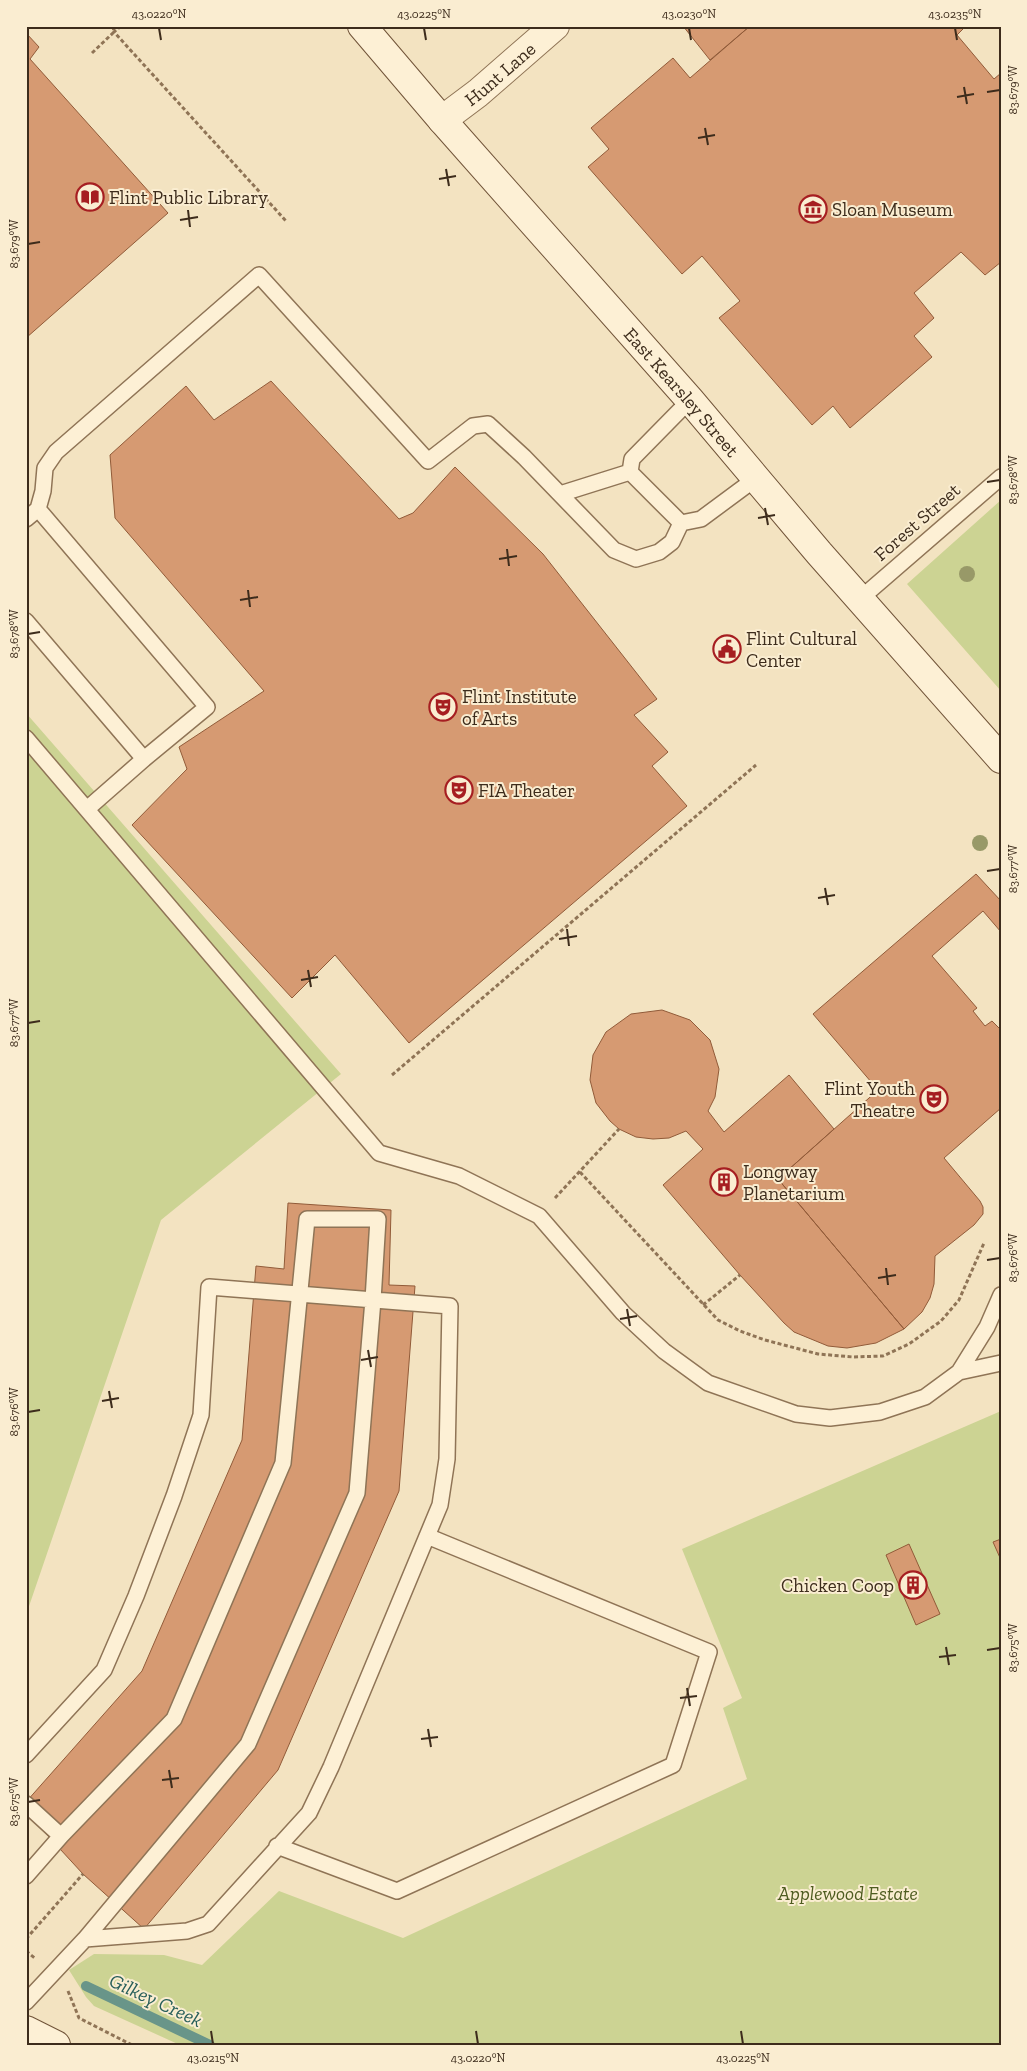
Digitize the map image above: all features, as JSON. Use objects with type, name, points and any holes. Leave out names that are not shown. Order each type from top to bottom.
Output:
[{"type":"street","name":"East Kearsley Street","points":[[362,26],[1001,759]]},
{"type":"street","name":"Hunt Lane","points":[[442,120],[478,93],[555,26]]},
{"type":"street","points":[[26,2030],[56,2045]]},
{"type":"lane","points":[[26,519],[38,509],[43,491],[45,468],[56,452],[259,275],[428,461],[473,426],[488,424],[614,550],[636,559],[659,552],[672,542],[681,523]]},
{"type":"lane","points":[[630,472],[632,459],[690,400]]},
{"type":"lane","points":[[560,494],[630,472]]},
{"type":"lane","points":[[630,472],[681,523]]},
{"type":"lane","name":"Forest Street","points":[[860,599],[1001,477]]},
{"type":"lane","points":[[681,523],[701,519],[755,479]]},
{"type":"lane","points":[[38,509],[207,707],[87,809]]},
{"type":"lane","points":[[26,621],[144,759]]},
{"type":"lane","points":[[26,738],[379,1153],[459,1176],[540,1216],[623,1313],[664,1351],[708,1383],[796,1414],[830,1418],[880,1412],[925,1397],[959,1372],[987,1327],[1001,1294]]},
{"type":"lane","points":[[26,1876],[174,1718],[284,1463],[307,1219],[378,1219],[357,1493],[248,1744],[85,1939],[26,2002]]},
{"type":"lane","points":[[26,1755],[104,1670],[136,1596],[174,1496],[201,1415],[209,1288],[450,1306],[448,1459],[440,1505],[331,1767],[309,1813],[208,1924],[187,1932],[85,1939]]},
{"type":"lane","points":[[959,1372],[1001,1363]]},
{"type":"lane","points":[[277,1846],[397,1891],[673,1765],[709,1652],[427,1536]]},
{"type":"lane","points":[[26,1804],[62,1836]]},
{"type":"path","points":[[113,26],[114,32],[286,220]]},
{"type":"path","points":[[92,53],[121,26]]},
{"type":"path","points":[[392,1075],[756,765]]},
{"type":"path","points":[[540,1216],[619,1129]]},
{"type":"path","points":[[580,1172],[718,1320],[765,1340],[818,1354],[853,1357],[883,1356],[909,1344],[941,1322],[959,1300],[984,1243]]},
{"type":"path","points":[[703,1305],[740,1275]]},
{"type":"path","points":[[26,1939],[83,1874]]},
{"type":"path","points":[[26,1951],[64,1983],[79,2018],[132,2045]]},
{"type":"green space","points":[[1001,500],[1001,691],[907,584]]},
{"type":"green space","points":[[26,713],[341,1074],[161,1220],[26,1615]]},
{"type":"green space","name":"Applewood Estate","points":[[1001,1411],[1001,2045],[180,2045],[94,2006],[69,1970],[94,1954],[164,1955],[202,1965],[279,1891],[403,1938],[747,1779],[723,1708],[742,1698],[682,1549]]},
{"type":"building","points":[[683,26],[750,26],[710,60]]},
{"type":"building","name":"Sloan Museum","points":[[750,26],[966,26],[957,35],[994,79],[1001,73],[1001,262],[985,275],[961,252],[914,293],[934,318],[914,336],[932,357],[850,428],[833,406],[812,425],[719,318],[740,301],[702,256],[682,274],[588,167],[609,149],[591,128],[673,58],[690,78]]},
{"type":"building","name":"Flint Public Library","points":[[26,33],[39,47],[30,59],[168,213],[26,338]]},
{"type":"building","name":"Flint Institute of Arts","points":[[271,381],[399,519],[413,513],[455,467],[543,554],[657,699],[634,715],[668,752],[652,766],[687,806],[409,1043],[335,955],[292,998],[132,825],[187,769],[179,747],[264,691],[115,518],[110,455],[186,386],[214,420]]},
{"type":"building","name":"Flint Youth Theatre","points":[[976,874],[1001,901],[1001,932],[983,911],[932,956],[977,1008],[973,1011],[985,1026],[992,1021],[1001,1030],[1001,1108],[944,1158],[980,1201],[983,1207],[983,1214],[974,1225],[935,1256],[934,1284],[930,1298],[922,1312],[904,1329],[778,1179],[878,1090],[813,1014]]},
{"type":"building","name":"Longway Planetarium","points":[[662,1010],[690,1020],[710,1040],[719,1069],[715,1097],[708,1111],[724,1132],[789,1075],[834,1129],[778,1179],[904,1329],[876,1343],[847,1348],[828,1346],[794,1332],[740,1275],[663,1185],[703,1149],[686,1131],[669,1138],[636,1137],[619,1129],[596,1103],[590,1080],[593,1055],[606,1032],[631,1014]]},
{"type":"building","points":[[288,1203],[391,1210],[389,1285],[415,1286],[399,1491],[278,1770],[144,1929],[83,1874],[26,1812],[26,1802],[142,1671],[242,1440],[256,1266],[284,1269]]},
{"type":"building","points":[[1001,1539],[1001,1560],[993,1542]]},
{"type":"building","name":"Chicken Coop","points":[[909,1544],[940,1614],[916,1625],[886,1555]]},
{"type":"waterway","name":"Gilkey Creek","points":[[86,1986],[210,2045]]},
{"type":"place","name":"Flint Public Library","points":[[90,197]]},
{"type":"place","name":"Sloan Museum","points":[[813,209]]},
{"type":"place","name":"Flint Cultural Center","points":[[727,649]]},
{"type":"place","name":"Flint Institute of Arts","points":[[443,707]]},
{"type":"place","name":"FIA Theater","points":[[459,790]]},
{"type":"place","name":"Flint Youth Theatre","points":[[934,1099]]},
{"type":"place","name":"Longway Planetarium","points":[[724,1182]]},
{"type":"place","name":"Chicken Coop","points":[[913,1585]]}]
